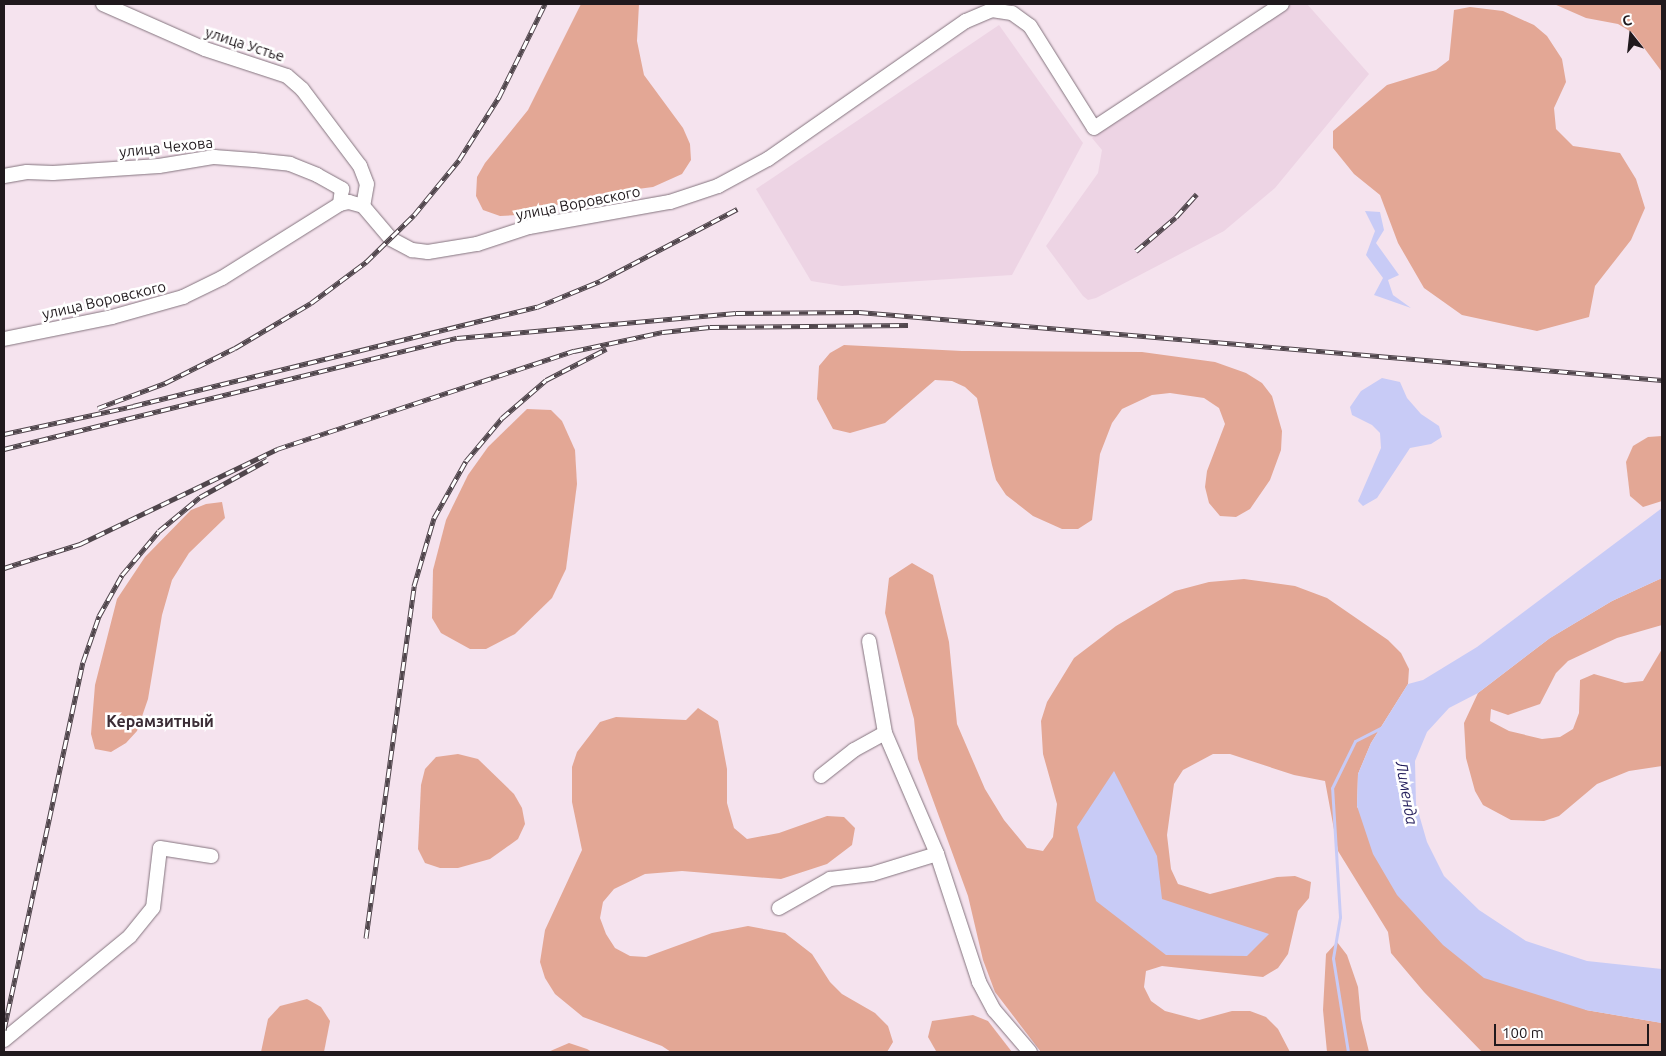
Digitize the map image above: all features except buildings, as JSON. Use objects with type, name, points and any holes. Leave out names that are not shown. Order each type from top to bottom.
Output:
[{"type":"street","name":"улица Устье","points":[[103,4],[205,49],[287,76],[302,89],[360,166],[367,184],[363,206]]},
{"type":"street","name":"улица Воровского","points":[[363,206],[392,238],[412,250],[428,252],[477,244],[529,227],[670,202],[741,177],[966,21],[992,10],[1012,13],[1030,26],[1094,128],[1282,4]]},
{"type":"street","name":"улица Чехова","points":[[4,176],[26,172],[52,173],[159,166],[214,157],[254,160],[290,164],[317,175],[342,189],[340,204]]},
{"type":"street","points":[[340,204],[349,202],[363,206]]},
{"type":"street","name":"улица Воровского","points":[[4,339],[112,317],[182,297],[222,278],[340,204]]},
{"type":"street","points":[[869,641],[885,732],[937,854],[979,982],[994,1010],[1030,1052]]},
{"type":"street","points":[[821,776],[854,750],[885,732]]},
{"type":"street","points":[[4,1040],[130,936],[153,908],[160,848],[211,856]]},
{"type":"street","points":[[779,908],[830,879],[872,874],[937,854]]},
{"type":"shaded area","points":[[581,4],[639,4],[637,41],[644,75],[683,128],[690,144],[691,160],[682,174],[653,187],[599,194],[518,215],[500,216],[483,210],[476,196],[477,177],[485,163],[528,110]]},
{"type":"shaded area","points":[[1292,4],[1307,4],[1369,74],[1275,188],[1224,231],[1096,298],[1088,300],[1046,246],[1098,173],[1102,150],[1092,138]]},
{"type":"shaded area","points":[[1554,4],[1662,4],[1662,72],[1633,33],[1618,24],[1586,18]]},
{"type":"shaded area","points":[[1470,7],[1503,11],[1534,25],[1547,36],[1562,59],[1566,82],[1554,108],[1556,129],[1573,146],[1620,153],[1636,179],[1645,208],[1631,240],[1595,286],[1589,317],[1537,331],[1462,315],[1424,288],[1398,243],[1380,195],[1354,174],[1333,148],[1333,131],[1387,85],[1436,70],[1449,60],[1454,10]]},
{"type":"shaded area","points":[[999,25],[1083,143],[1012,275],[842,286],[811,281],[756,189]]},
{"type":"shaded area","points":[[844,345],[962,351],[1142,352],[1215,362],[1246,373],[1262,383],[1272,396],[1282,431],[1281,450],[1270,480],[1250,509],[1236,517],[1220,516],[1209,503],[1205,487],[1207,471],[1225,424],[1219,408],[1204,398],[1170,393],[1152,395],[1122,409],[1112,423],[1100,454],[1092,520],[1078,529],[1062,529],[1033,516],[1006,495],[996,480],[977,398],[965,387],[952,381],[935,380],[885,423],[850,433],[833,429],[817,399],[819,366],[830,353]]},
{"type":"shaded area","points":[[527,409],[551,410],[562,421],[575,450],[577,484],[566,569],[552,598],[515,634],[486,649],[470,649],[441,633],[432,618],[433,570],[446,520],[468,475],[488,447]]},
{"type":"shaded area","points":[[1662,436],[1662,501],[1643,507],[1630,496],[1626,462],[1633,446],[1648,437]]},
{"type":"shaded area","points":[[222,502],[225,518],[189,553],[172,580],[162,615],[148,699],[137,731],[126,743],[111,752],[95,749],[91,734],[95,685],[117,599],[145,557],[191,510],[206,504]]},
{"type":"shaded area","points":[[912,563],[933,575],[949,642],[957,724],[985,789],[1004,820],[1027,848],[1043,851],[1053,837],[1057,804],[1043,754],[1041,721],[1047,702],[1074,658],[1116,626],[1175,591],[1209,582],[1244,579],[1295,586],[1327,598],[1388,640],[1401,653],[1409,669],[1408,684],[1371,743],[1358,774],[1357,807],[1586,1010],[1662,1023],[1662,1052],[1482,1052],[1424,992],[1391,953],[1388,932],[1338,851],[1325,781],[1294,775],[1230,754],[1213,754],[1183,770],[1174,784],[1167,835],[1171,869],[1178,884],[1210,894],[1277,877],[1295,876],[1311,882],[1309,898],[1298,911],[1288,954],[1278,968],[1263,977],[1162,966],[1146,971],[1144,987],[1151,1001],[1165,1011],[1199,1020],[1232,1011],[1250,1011],[1266,1017],[1278,1029],[1290,1052],[1041,1052],[995,992],[983,960],[968,896],[918,759],[914,719],[885,613],[889,578]]},
{"type":"shaded area","points":[[1662,578],[1662,625],[1617,638],[1568,661],[1556,673],[1540,704],[1508,715],[1491,709],[1490,721],[1509,731],[1542,739],[1560,737],[1573,729],[1579,713],[1580,680],[1594,674],[1625,683],[1643,681],[1662,649],[1662,766],[1629,771],[1597,784],[1559,816],[1544,821],[1511,820],[1483,805],[1475,791],[1466,758],[1464,723],[1478,693],[1550,638],[1612,601]]},
{"type":"shaded area","points":[[698,708],[718,721],[727,769],[727,803],[734,828],[747,839],[779,833],[827,816],[844,817],[855,828],[852,845],[827,864],[781,879],[682,871],[645,874],[614,889],[603,902],[600,918],[606,934],[615,948],[630,956],[646,957],[712,933],[748,926],[785,933],[812,954],[830,982],[842,994],[875,1013],[888,1026],[893,1042],[887,1052],[671,1052],[662,1046],[583,1017],[555,994],[545,978],[540,962],[545,930],[582,850],[572,802],[572,767],[577,752],[600,722],[616,717],[686,720]]},
{"type":"shaded area","points":[[458,754],[478,759],[514,794],[522,808],[525,824],[518,839],[490,859],[458,868],[440,868],[425,863],[418,849],[421,785],[425,769],[436,757]]},
{"type":"shaded area","points":[[1337,942],[1347,955],[1358,987],[1361,1019],[1369,1052],[1327,1052],[1323,1010],[1326,954]]},
{"type":"shaded area","points":[[307,999],[321,1007],[330,1021],[324,1052],[261,1052],[268,1019],[280,1006]]},
{"type":"shaded area","points":[[973,1015],[988,1021],[1012,1052],[936,1051],[928,1037],[932,1021]]},
{"type":"shaded area","points":[[569,1043],[587,1049],[592,1052],[548,1052]]},
{"type":"water","points":[[1365,211],[1380,212],[1384,230],[1376,243],[1399,275],[1388,280],[1393,295],[1411,308],[1374,295],[1383,278],[1366,255],[1375,231]]},
{"type":"water","points":[[1382,378],[1400,382],[1407,398],[1421,414],[1439,426],[1442,437],[1431,444],[1410,448],[1377,498],[1363,506],[1358,501],[1381,448],[1380,433],[1372,425],[1352,415],[1350,407],[1361,391]]},
{"type":"water","name":"Лименда","points":[[1662,508],[1662,578],[1612,601],[1550,638],[1478,693],[1449,708],[1427,732],[1415,761],[1416,804],[1427,842],[1444,876],[1479,910],[1526,941],[1587,961],[1662,969],[1662,1023],[1586,1010],[1484,978],[1443,945],[1397,895],[1373,854],[1357,806],[1358,774],[1371,743],[1408,684],[1423,680],[1477,647]]},
{"type":"water","points":[[1114,771],[1157,856],[1162,899],[1269,934],[1247,956],[1166,955],[1096,901],[1077,827]]},
{"type":"waterway","points":[[1348,1052],[1333,958],[1340,917],[1332,788],[1355,741],[1382,727]]},
{"type":"railway","points":[[98,408],[165,383],[235,348],[311,303],[366,262],[414,215],[459,160],[499,97],[545,4]]},
{"type":"railway","points":[[1136,251],[1176,217],[1197,194]]},
{"type":"railway","points":[[4,434],[133,406],[537,307],[600,281],[737,209]]},
{"type":"railway","points":[[4,449],[457,338],[736,313],[859,312],[1662,380]]},
{"type":"railway","points":[[4,568],[80,544],[277,449],[574,351],[663,332],[710,327],[908,325]]},
{"type":"railway","points":[[366,938],[414,586],[434,518],[466,461],[502,418],[546,380],[606,349]]},
{"type":"railway","points":[[4,1030],[83,662],[99,616],[122,575],[159,531],[200,497],[267,460]]},
{"type":"district","name":"Керамзитный","points":[[160,721]]}]
